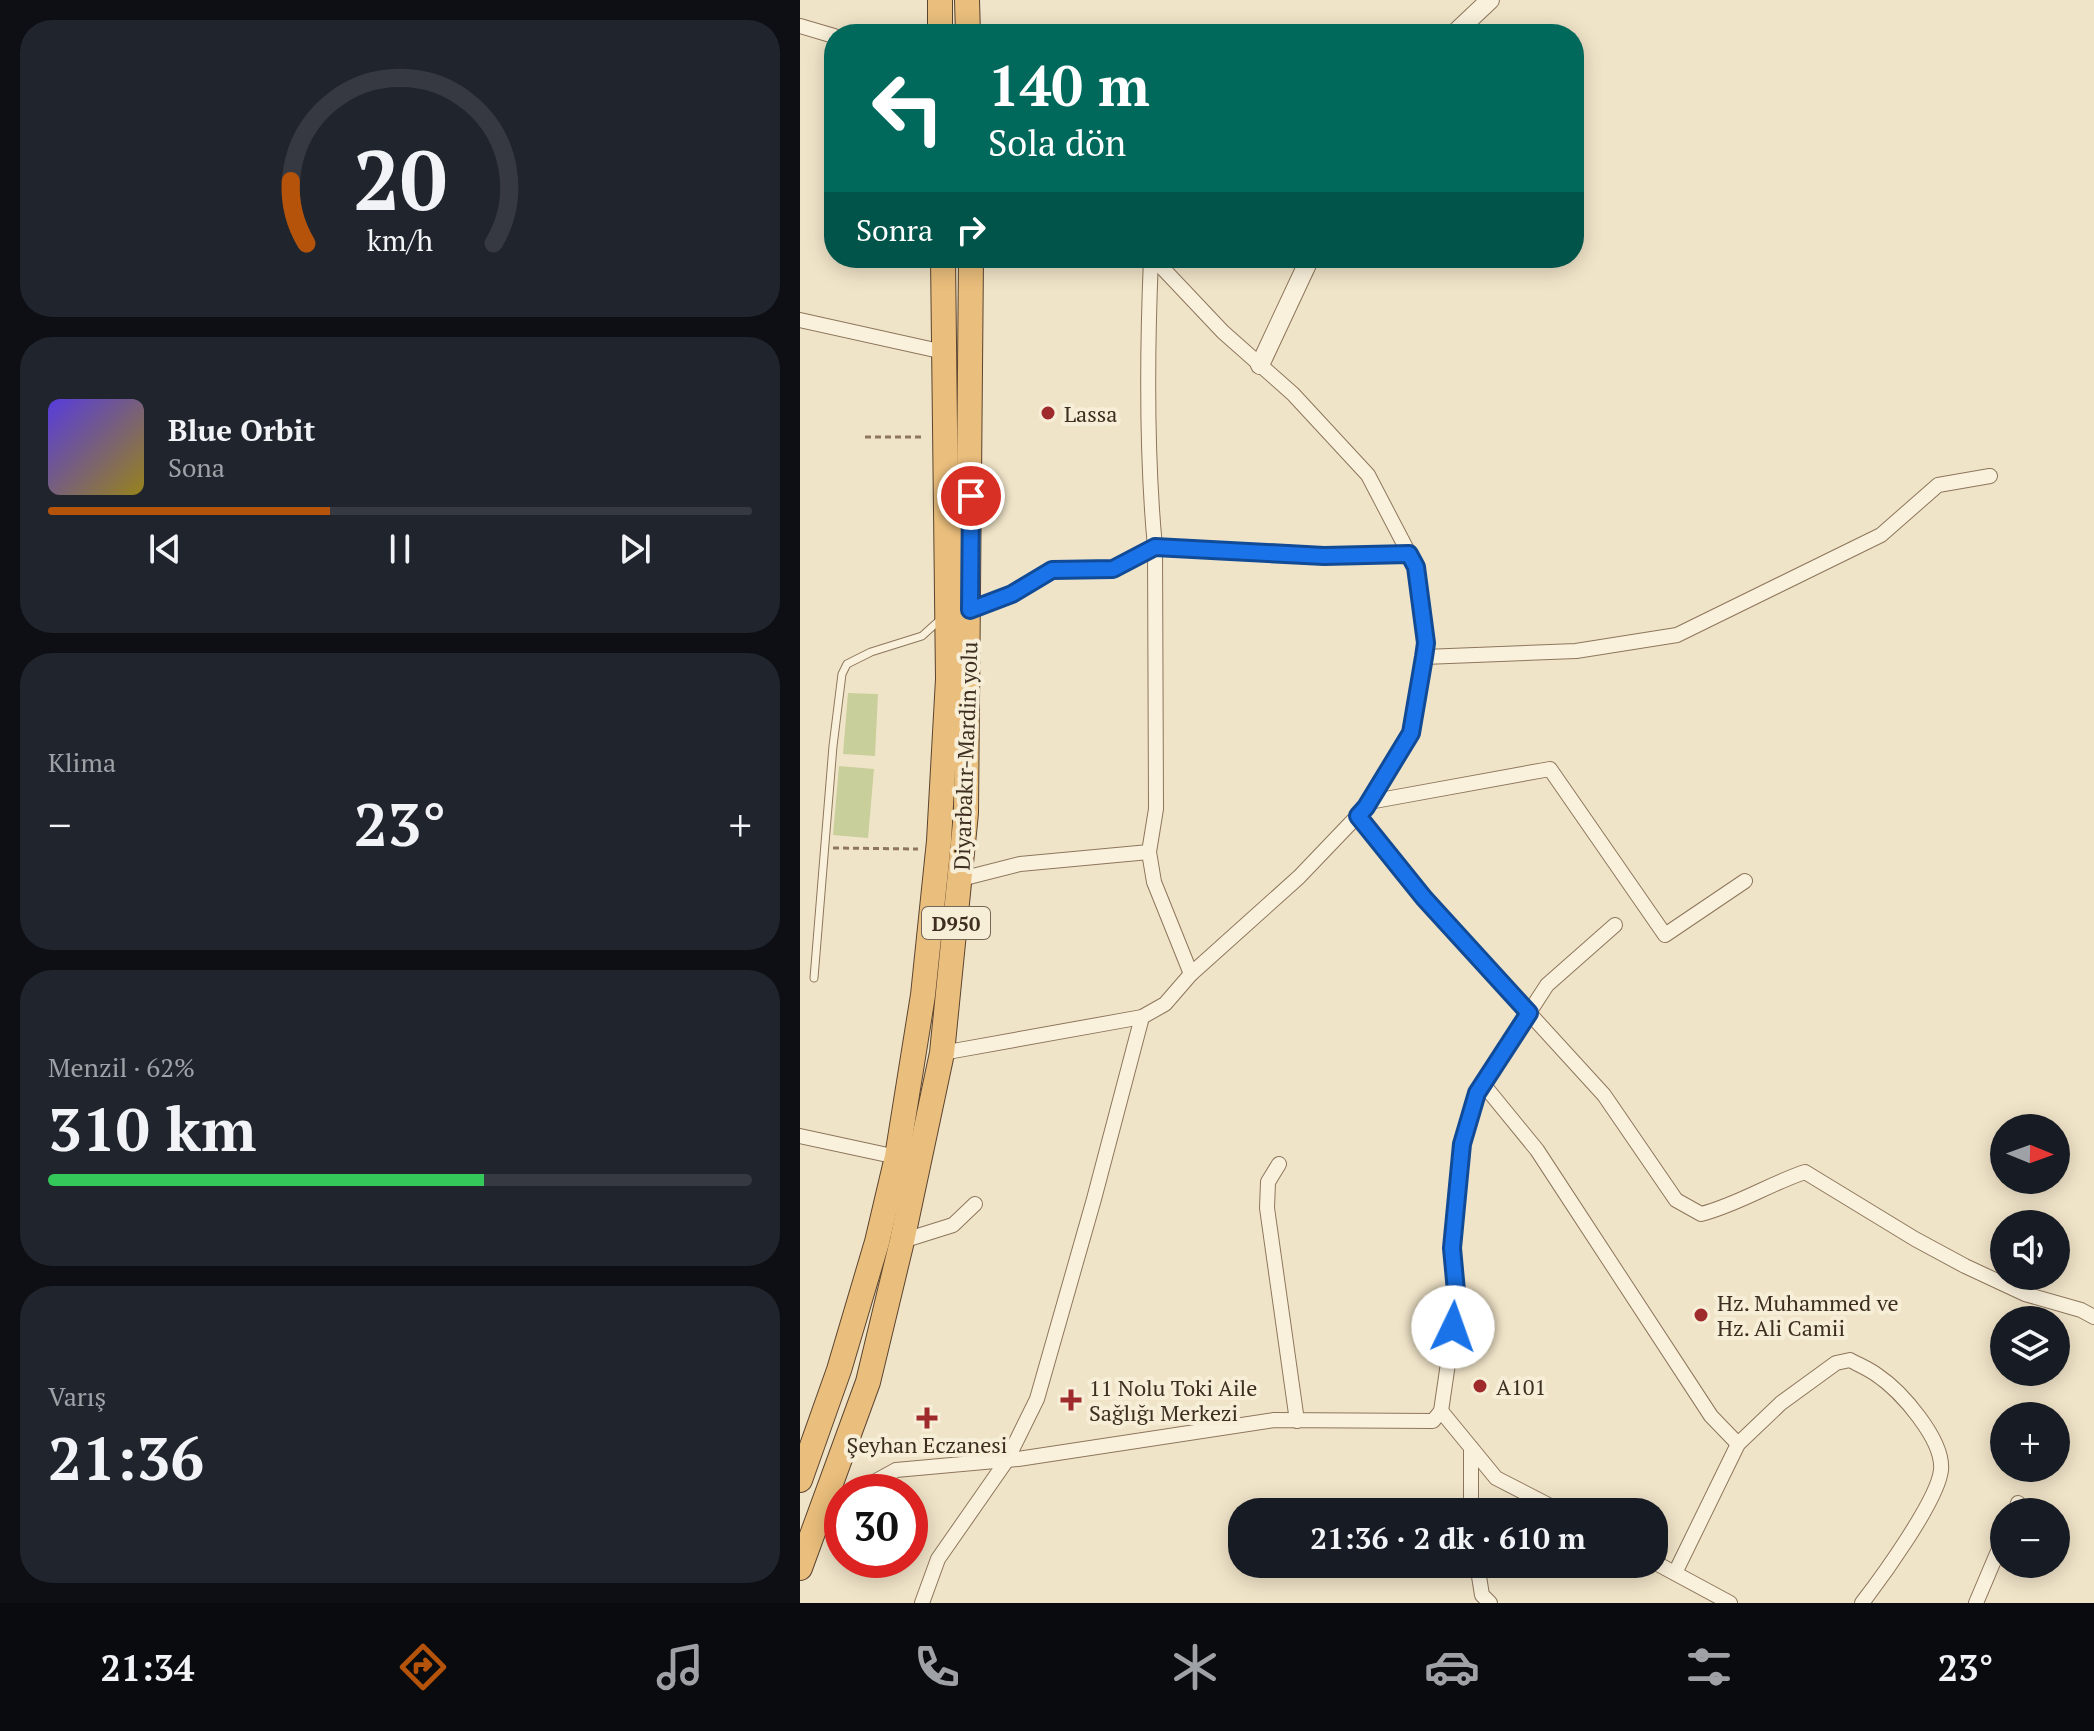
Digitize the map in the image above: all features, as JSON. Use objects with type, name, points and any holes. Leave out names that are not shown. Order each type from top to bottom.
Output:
[{"type":"highway","points":[[940,0],[940,24]]},
{"type":"highway","points":[[967,0],[968,24]]},
{"type":"highway","name":"Diyarbakır-Mardin yolu","points":[[800,1568],[868,1382],[942,1053],[966,813],[944,352],[943,268]]},
{"type":"highway","name":"Diyarbakır-Mardin yolu","points":[[800,1480],[839,1370],[877,1242],[897,1157],[923,995],[939,841],[948,679],[958,612],[971,268]]},
{"type":"street","points":[[1465,24],[1490,0]]},
{"type":"street","points":[[800,26],[824,33]]},
{"type":"street","points":[[1152,268],[1151,506],[1155,547],[1156,809],[1149,852],[1154,882],[1191,974]]},
{"type":"street","points":[[942,1053],[1142,1017],[1165,1004],[1191,974],[1299,877],[1358,816],[1411,733],[1426,643],[1416,567],[1368,475],[1293,394],[1223,332],[1162,268]]},
{"type":"street","points":[[1260,365],[1305,268]]},
{"type":"street","points":[[800,320],[944,352]]},
{"type":"street","points":[[1424,657],[1576,651],[1677,635],[1881,535],[1938,485],[1990,476]]},
{"type":"street","points":[[958,612],[1012,594],[1052,570],[1113,569],[1155,547],[1324,556],[1409,554]]},
{"type":"street","points":[[1369,802],[1550,769],[1665,935],[1745,881]]},
{"type":"street","points":[[1358,816],[1424,898],[1604,1095],[1676,1200],[1701,1214],[1721,1209],[1805,1172],[1965,1266],[2025,1294],[2081,1310],[2094,1317]]},
{"type":"street","points":[[961,879],[1020,864],[1149,852]]},
{"type":"street","points":[[889,1474],[896,1470],[1007,1460],[1274,1420],[1433,1421],[1441,1411],[1457,1302],[1452,1248],[1462,1144],[1477,1093],[1547,985],[1615,925]]},
{"type":"street","points":[[922,1603],[938,1559],[1007,1460],[1037,1399],[1142,1017]]},
{"type":"street","points":[[1483,1084],[1537,1150],[1711,1416],[1738,1444]]},
{"type":"street","points":[[800,1136],[897,1157]]},
{"type":"street","points":[[1279,1164],[1268,1182],[1267,1208],[1297,1421]]},
{"type":"street","points":[[902,1241],[953,1225],[975,1204]]},
{"type":"street","points":[[1675,1573],[1738,1444],[1781,1403],[1836,1363],[1850,1360],[1878,1376],[1905,1400],[1934,1439],[1942,1467],[1939,1484],[1891,1565],[1862,1603]]},
{"type":"street","points":[[1441,1411],[1496,1478],[1535,1498]]},
{"type":"street","points":[[1470,1498],[1471,1448]]},
{"type":"street","points":[[815,1531],[824,1522]]},
{"type":"street","points":[[1668,1569],[1730,1603]]},
{"type":"street","points":[[1976,1603],[1990,1570]]},
{"type":"street","points":[[1479,1578],[1482,1595],[1490,1603]]},
{"type":"lane","points":[[814,978],[842,674],[847,664],[871,652],[922,636],[958,612]]},
{"type":"path","points":[[865,437],[925,437]]},
{"type":"path","points":[[825,847],[922,849]]},
{"type":"green space","points":[[848,693],[878,694],[875,756],[843,754]]},
{"type":"green space","points":[[839,766],[874,769],[868,838],[833,835]]},
{"type":"place","name":"Lassa","points":[[1048,413]]},
{"type":"place","name":"Hz. Muhammed ve Hz. Ali Camii","points":[[1701,1315]]},
{"type":"place","name":"A101","points":[[1480,1386]]},
{"type":"place","name":"11 Nolu Toki Aile Sağlığı Merkezi","points":[[1071,1400]]},
{"type":"place","name":"Şeyhan Eczanesi","points":[[927,1418]]},
{"type":"route","points":[[971,496],[970,610],[1012,594],[1052,570],[1113,569],[1155,547],[1324,556],[1409,554],[1416,567],[1426,643],[1411,733],[1358,816],[1424,898],[1529,1013],[1477,1093],[1462,1144],[1452,1248],[1457,1302],[1453,1327]]}]
